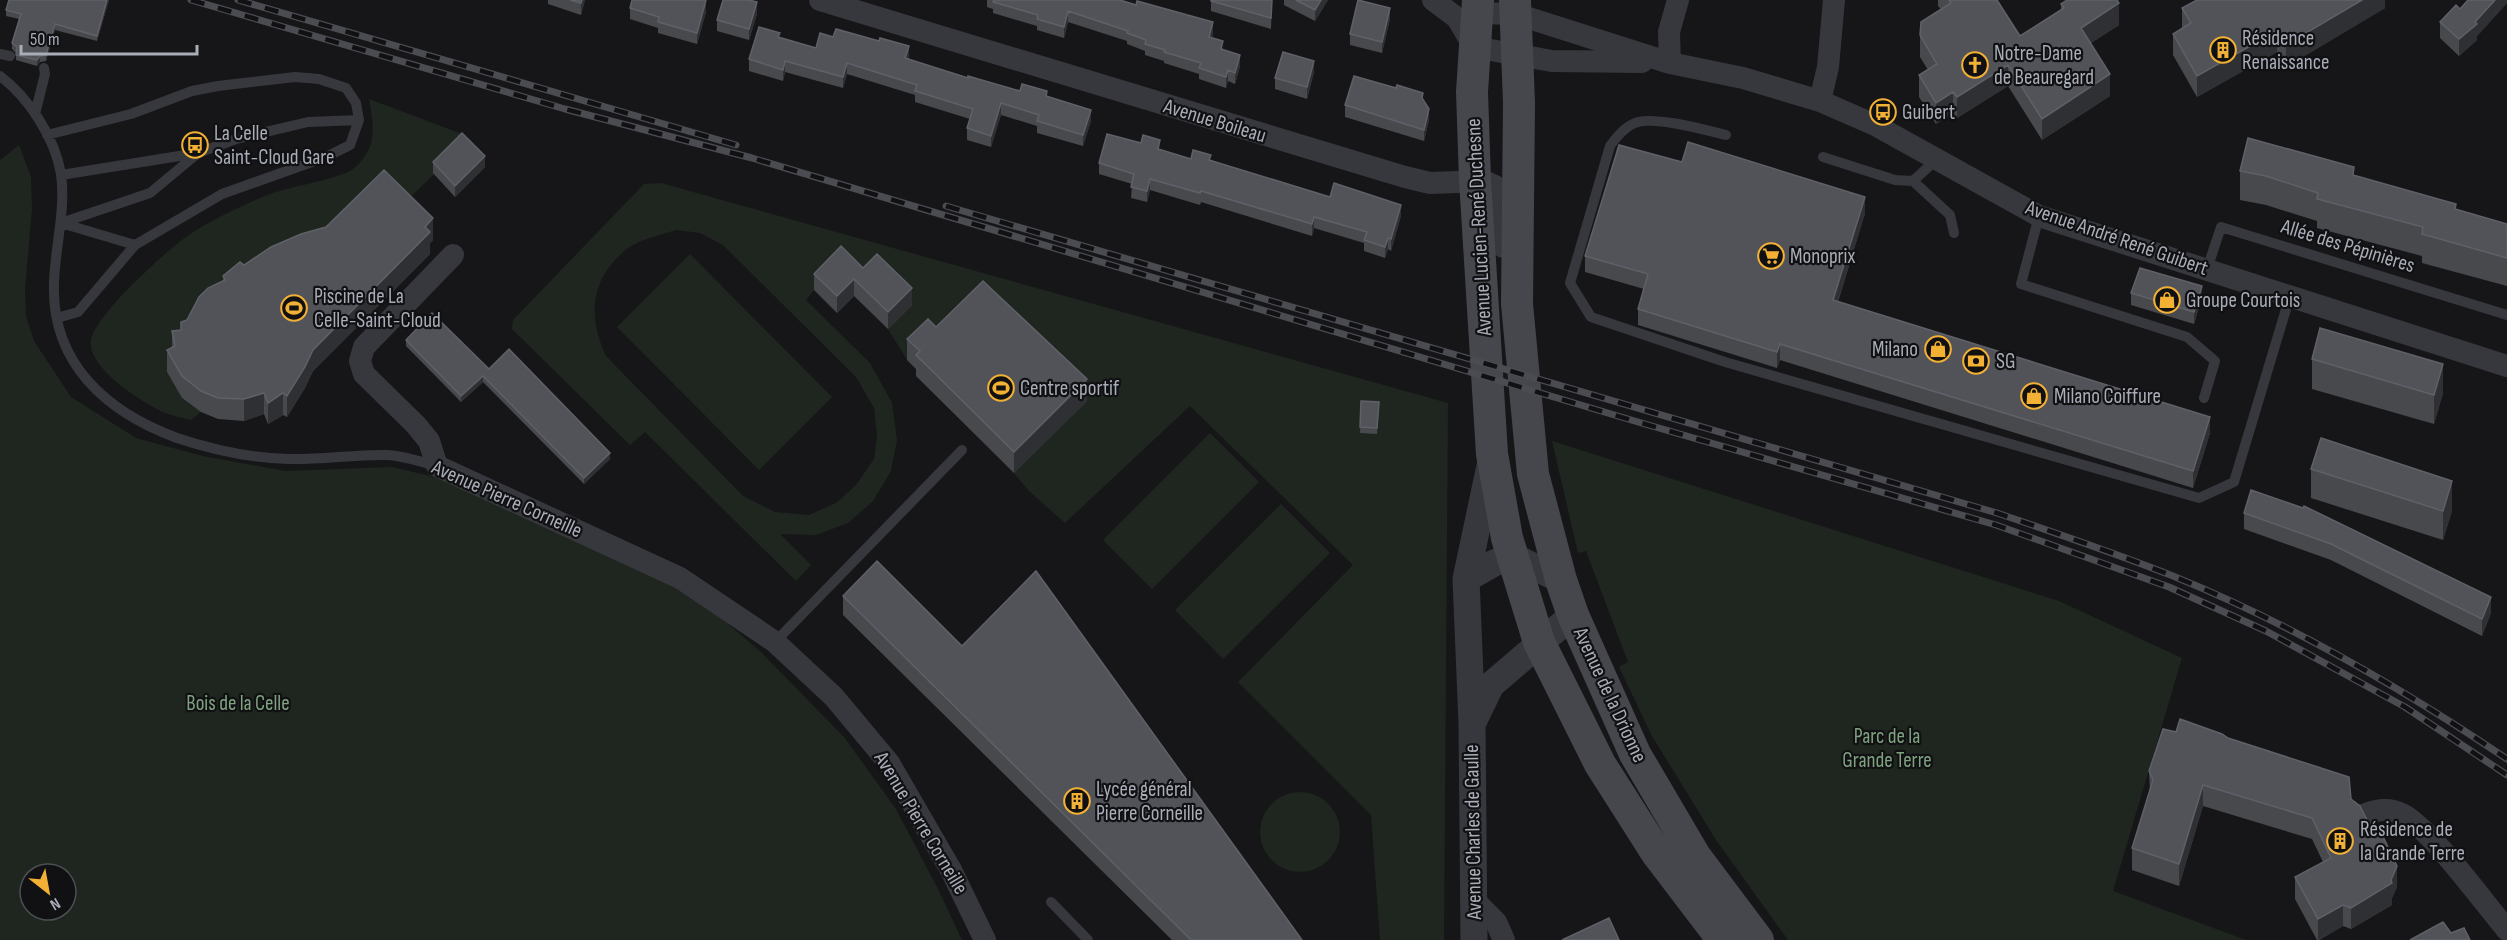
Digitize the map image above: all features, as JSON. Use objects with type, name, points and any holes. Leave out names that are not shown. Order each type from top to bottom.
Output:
[{"type":"main road","name":"Avenue Lucien-René Duchesne","points":[[1478,6],[1472,92],[1475,180],[1492,454]]},
{"type":"main road","name":"Avenue Lucien-René Duchesne","points":[[1516,7],[1518,54],[1517,304],[1527,421]]},
{"type":"main road","name":"Avenue de la Drionne","points":[[1527,421],[1533,474],[1561,580],[1573,615],[1635,754],[1695,856],[1758,940]]},
{"type":"main road","name":"Avenue de la Drionne","points":[[1492,454],[1507,538],[1539,642],[1600,764],[1656,852],[1710,929]]},
{"type":"street","name":"Avenue Boileau","points":[[820,0],[850,4],[1405,177],[1430,183],[1475,180]]},
{"type":"street","points":[[1433,0],[1457,18],[1474,47]]},
{"type":"street","points":[[1670,63],[1669,32],[1678,0]]},
{"type":"street","points":[[1820,101],[1828,67],[1834,0]]},
{"type":"street","name":"Avenue André René Guibert","points":[[1478,6],[1516,7],[1670,63],[1743,78],[1820,101],[1875,125],[2039,216],[2507,366]]},
{"type":"street","name":"Avenue André René Guibert","points":[[1474,47],[1552,61],[1670,63]]},
{"type":"street","points":[[1475,180],[1490,183],[1501,196],[1503,277],[1507,291],[1517,304]]},
{"type":"street","points":[[437,465],[429,441],[416,425],[364,374],[360,361],[364,347],[453,255]]},
{"type":"street","name":"Avenue Charles de Gaulle","points":[[1474,940],[1472,724],[1466,579],[1492,454]]},
{"type":"street","name":"Avenue Pierre Corneille","points":[[437,465],[680,578],[775,642],[834,697],[889,764],[951,870],[985,940]]},
{"type":"street","points":[[1466,579],[1512,556],[1561,580]]},
{"type":"street","name":"Avenue Charles de Gaulle","points":[[1472,724],[1491,685],[1573,615]]},
{"type":"street","points":[[2362,815],[2382,809],[2403,814],[2427,833],[2507,930]]},
{"type":"street","points":[[1475,900],[1496,922],[1504,940]]},
{"type":"lane","points":[[35,114],[45,74],[44,68]]},
{"type":"lane","name":"Avenue Pierre Corneille","points":[[0,76],[35,114],[47,135],[61,175],[61,223],[54,284],[57,318],[64,342],[87,382],[118,408],[142,422],[178,438],[232,453],[288,459],[390,455],[437,465]]},
{"type":"lane","points":[[47,135],[130,114],[192,91],[295,77],[319,79],[346,88],[356,103],[360,120],[350,146],[326,157],[222,194],[135,245],[78,312],[57,318]]},
{"type":"lane","points":[[61,175],[198,153],[236,139],[308,122],[360,120]]},
{"type":"lane","points":[[1726,135],[1676,123],[1638,122],[1617,136],[1610,146],[1570,283],[1591,317],[1725,362],[2199,498],[2234,482],[2290,296]]},
{"type":"lane","points":[[61,223],[150,194],[198,153]]},
{"type":"lane","points":[[1823,157],[1895,180],[1913,181],[1950,215],[1954,233]]},
{"type":"lane","points":[[1913,181],[1938,159]]},
{"type":"lane","points":[[2039,216],[2021,284],[2187,337],[2214,361],[2204,398]]},
{"type":"lane","points":[[61,223],[135,245]]},
{"type":"lane","name":"Allée des Pépinières","points":[[2206,269],[2221,227],[2507,315]]},
{"type":"lane","points":[[775,642],[963,450]]},
{"type":"lane","points":[[1051,903],[1088,940]]},
{"type":"green space","points":[[369,99],[462,134],[453,156],[400,207],[167,372],[182,398],[201,412],[191,420],[155,408],[131,393],[106,372],[97,361],[91,340],[105,315],[117,300],[163,256],[199,228],[270,194],[330,178],[353,169],[367,153],[372,137]]},
{"type":"green space","name":"Bois de la Celle","points":[[19,145],[31,177],[32,209],[25,289],[26,316],[34,341],[71,397],[136,438],[203,456],[285,471],[392,467],[464,484],[679,582],[761,652],[844,737],[896,809],[962,940],[0,940],[0,160]]},
{"type":"green space","points":[[661,183],[1448,403],[1444,940],[1380,940],[1371,815],[1238,682],[1353,565],[1190,406],[1065,523],[1029,491],[1014,473],[1086,400],[907,360],[888,329],[911,305],[877,271],[814,290],[806,300],[870,363],[892,403],[897,440],[891,471],[873,501],[848,523],[816,535],[780,534],[811,565],[796,581],[645,432],[630,445],[512,329],[513,320],[644,184]],"holes":[[[676,230],[700,233],[723,245],[856,377],[874,408],[877,437],[874,459],[856,485],[836,503],[809,515],[775,512],[743,496],[606,356],[600,342],[595,302],[598,289],[610,265],[627,249],[647,239]]]},
{"type":"green space","points":[[690,254],[832,397],[759,470],[617,327]]},
{"type":"green space","points":[[1210,433],[1259,482],[1152,589],[1103,540]]},
{"type":"green space","name":"Parc de la Grande Terre","points":[[1552,441],[2059,601],[2182,658],[2113,891],[2246,940],[1788,940],[1716,840],[1652,736],[1619,667],[1628,662],[1586,551],[1578,553]]},
{"type":"green space","points":[[1281,504],[1330,553],[1223,659],[1175,610]]},
{"type":"green space","points":[[1300,792],[1315,795],[1328,804],[1337,817],[1340,832],[1337,847],[1328,860],[1315,869],[1300,872],[1285,869],[1272,860],[1263,847],[1260,832],[1263,817],[1272,804],[1285,795]]},
{"type":"building","points":[[9,0],[107,0],[97,36],[55,24],[46,55],[40,56],[37,60],[16,55],[17,47],[12,43],[21,14],[6,10]]},
{"type":"building","points":[[632,0],[706,0],[697,33],[658,22],[659,17],[630,8]]},
{"type":"building","points":[[723,0],[757,2],[749,29],[717,20]]},
{"type":"building","points":[[994,0],[1120,0],[1136,5],[1137,1],[1213,22],[1209,37],[1223,41],[1221,49],[1240,55],[1235,73],[1228,70],[1226,77],[1199,68],[1201,63],[1145,44],[1146,40],[1127,33],[1128,31],[1068,11],[1064,27],[1037,19],[1038,15],[993,2]]},
{"type":"building","points":[[1272,0],[1271,18],[1211,1]]},
{"type":"building","points":[[1296,0],[1321,0],[1315,10]]},
{"type":"building","points":[[1358,0],[1390,8],[1382,42],[1350,34]]},
{"type":"building","points":[[1949,0],[1997,0],[2020,36],[2064,8],[2061,4],[2067,0],[2117,0],[2119,3],[2081,28],[2110,74],[2042,119],[2008,65],[1957,97],[1953,92],[1936,103],[1919,75],[1937,64],[1920,35],[1921,22],[1951,3]]},
{"type":"building","name":"Résidence Renaissance","points":[[2197,0],[2362,0],[2286,45],[2277,31],[2197,76],[2173,34],[2191,23],[2182,8]]},
{"type":"building","points":[[2468,0],[2495,0],[2475,22],[2477,24],[2459,39],[2440,22],[2456,5],[2460,9]]},
{"type":"building","points":[[759,27],[780,33],[778,37],[816,48],[820,33],[833,37],[836,29],[879,41],[880,38],[909,46],[905,58],[968,78],[968,76],[1020,91],[1022,84],[1047,91],[1046,96],[1091,110],[1083,135],[1037,121],[1039,115],[1001,103],[991,136],[967,128],[973,109],[915,91],[917,85],[847,63],[843,77],[785,61],[783,70],[749,59]]},
{"type":"building","points":[[1283,52],[1314,61],[1307,87],[1275,78]]},
{"type":"building","points":[[1354,76],[1423,93],[1422,98],[1429,109],[1424,130],[1345,105]]},
{"type":"building","points":[[462,133],[485,156],[455,186],[433,162]]},
{"type":"building","points":[[1107,134],[1141,143],[1143,135],[1160,140],[1158,149],[1191,159],[1193,150],[1211,155],[1209,160],[1330,197],[1334,183],[1401,205],[1391,239],[1388,238],[1385,247],[1364,240],[1367,232],[1314,217],[1312,224],[1201,191],[1200,193],[1150,179],[1147,191],[1131,187],[1134,174],[1099,163]]},
{"type":"building","points":[[2248,138],[2354,167],[2353,175],[2456,204],[2455,209],[2507,224],[2507,258],[2422,234],[2423,227],[2317,199],[2318,193],[2266,176],[2240,171]]},
{"type":"building","points":[[1688,142],[1865,197],[1833,300],[2210,417],[2193,471],[1780,344],[1777,352],[1638,309],[1648,274],[1585,256],[1619,145],[1682,162]]},
{"type":"building","name":"Piscine de La Celle-Saint-Cloud","points":[[384,170],[433,218],[425,227],[430,232],[313,350],[287,396],[283,393],[268,403],[264,393],[244,399],[218,398],[201,391],[182,376],[167,350],[175,346],[172,331],[181,330],[181,322],[187,320],[199,297],[208,288],[225,280],[223,276],[240,262],[244,265],[271,247],[301,234],[326,227]]},
{"type":"building","points":[[841,246],[863,268],[877,254],[912,288],[888,312],[854,279],[837,296],[814,274]]},
{"type":"building","points":[[2140,268],[2202,286],[2194,312],[2131,293]]},
{"type":"building","name":"Centre sportif","points":[[983,281],[1087,379],[1014,452],[916,355],[920,351],[907,339],[928,319],[936,327]]},
{"type":"building","points":[[432,313],[489,369],[509,349],[610,453],[584,478],[483,376],[461,396],[406,340]]},
{"type":"building","points":[[2320,328],[2443,364],[2434,395],[2312,359]]},
{"type":"building","points":[[1361,401],[1379,402],[1377,428],[1360,427]]},
{"type":"building","points":[[2321,438],[2452,481],[2443,511],[2311,469]]},
{"type":"building","points":[[2251,490],[2303,508],[2304,506],[2491,597],[2482,619],[2331,544],[2244,513]]},
{"type":"building","points":[[877,561],[962,646],[1036,571],[1302,940],[1191,940],[843,596]]},
{"type":"building","name":"Résidence de la Grande Terre","points":[[2180,719],[2228,738],[2349,777],[2351,799],[2360,806],[2368,822],[2378,826],[2397,866],[2391,880],[2392,883],[2351,908],[2343,905],[2318,919],[2295,877],[2331,858],[2312,818],[2203,785],[2179,864],[2132,848],[2153,780],[2149,771],[2163,729],[2176,732]]},
{"type":"building","points":[[1609,918],[1619,940],[1562,940]]},
{"type":"building","points":[[2443,922],[2451,933],[2464,928],[2470,940],[2410,940]]},
{"type":"railway","points":[[191,0],[565,109],[752,158],[1638,422],[1996,525],[2169,587],[2266,631],[2405,707],[2507,775]]},
{"type":"railway","points":[[238,0],[736,145]]},
{"type":"railway","points":[[946,206],[1997,513],[2085,543],[2173,576],[2303,636],[2427,707],[2507,759]]},
{"type":"place","name":"Résidence Renaissance","points":[[2223,50]]},
{"type":"place","name":"Notre-Dame de Beauregard","points":[[1975,65]]},
{"type":"place","name":"Guibert","points":[[1883,112]]},
{"type":"place","name":"La Celle Saint-Cloud Gare","points":[[195,145]]},
{"type":"place","name":"Monoprix","points":[[1771,256]]},
{"type":"place","name":"Groupe Courtois","points":[[2167,300]]},
{"type":"place","name":"Piscine de La Celle-Saint-Cloud","points":[[294,308]]},
{"type":"place","name":"Milano","points":[[1938,349]]},
{"type":"place","name":"SG","points":[[1976,361]]},
{"type":"place","name":"Centre sportif","points":[[1001,388]]},
{"type":"place","name":"Milano Coiffure","points":[[2034,396]]},
{"type":"place","name":"Lycée général Pierre Corneille","points":[[1077,801]]},
{"type":"place","name":"Résidence de la Grande Terre","points":[[2340,841]]}]
